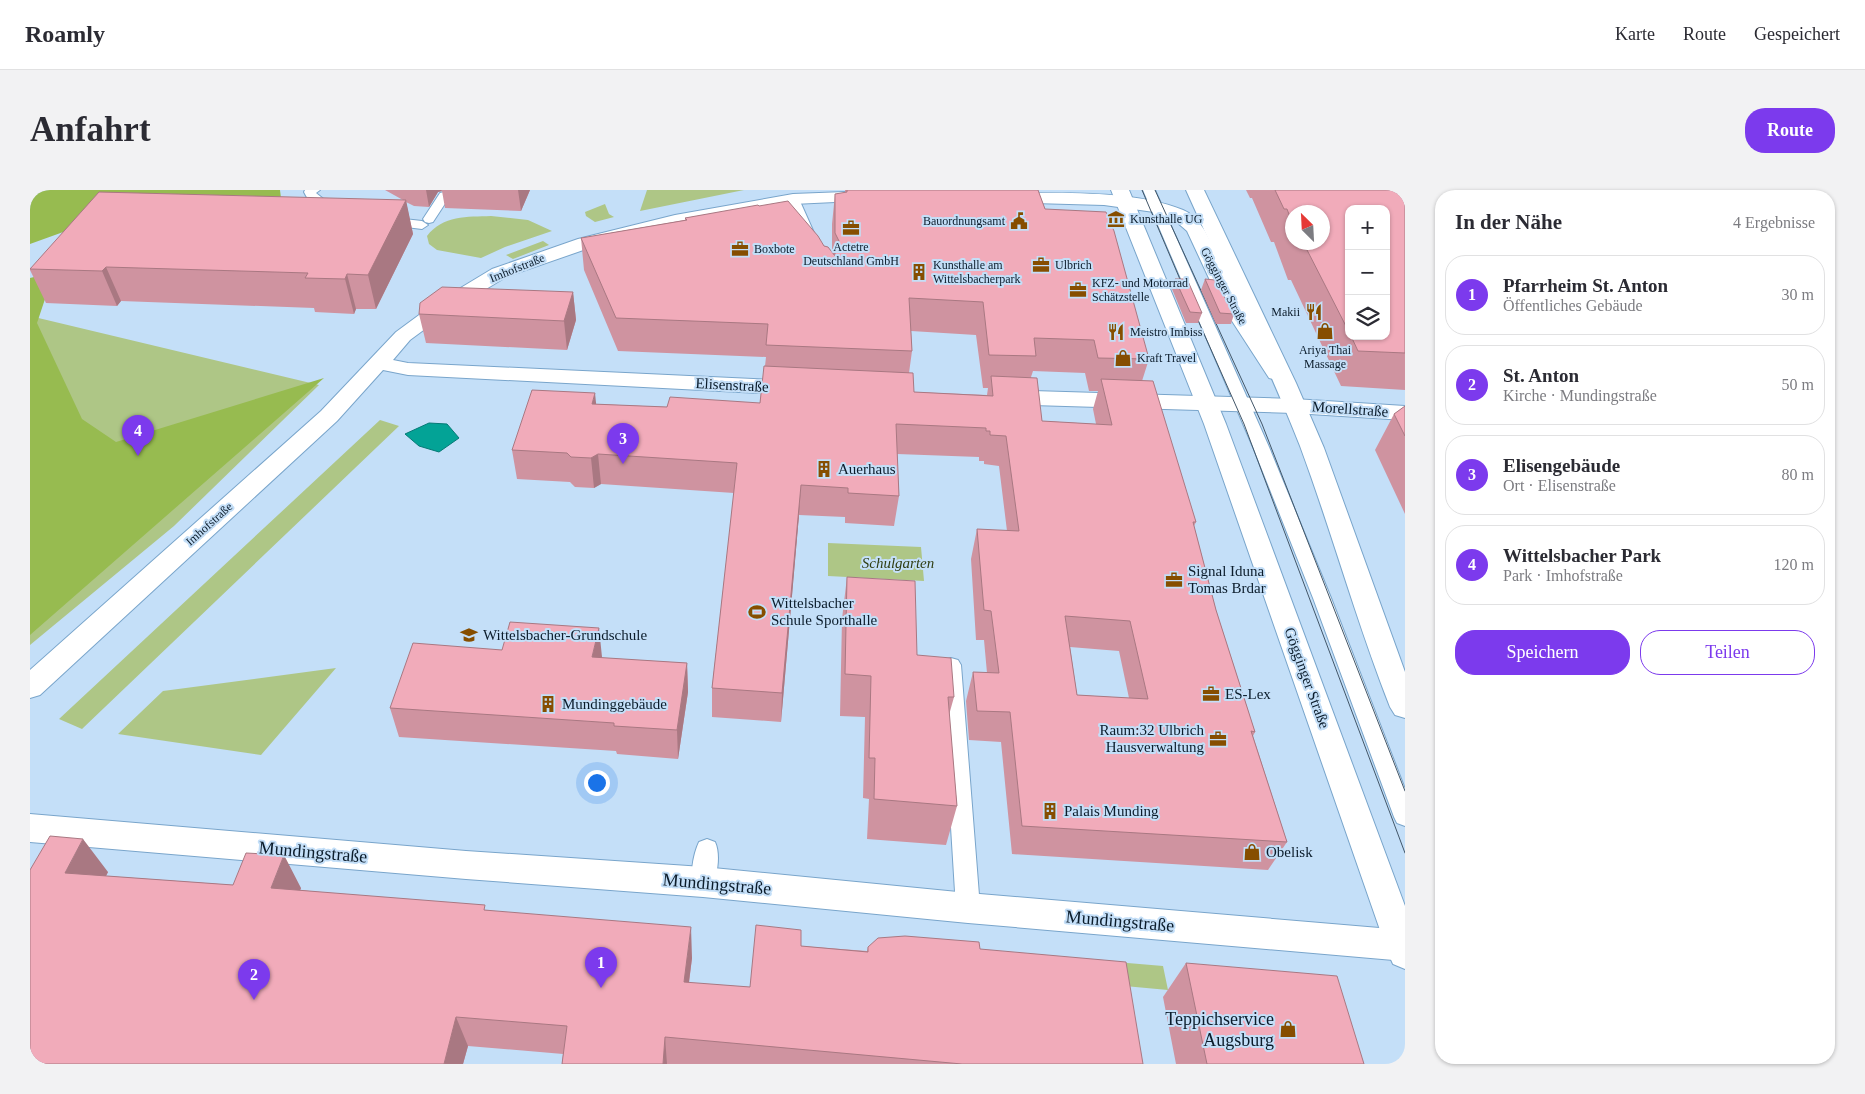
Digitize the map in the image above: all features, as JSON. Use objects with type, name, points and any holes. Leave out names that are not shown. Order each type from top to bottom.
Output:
[{"type":"street","name":"Gögginger Straße","points":[[1195,190],[1311,447],[1379,642],[1405,707]]},
{"type":"street","name":"Imhofstraße","points":[[30,687],[329,416],[403,336],[441,308],[499,273],[585,243],[675,220],[793,199],[888,196]]},
{"type":"street","name":"Gögginger Straße","points":[[1282,380],[1232,304],[1193,226],[1181,216],[1153,199],[1122,196],[1206,404],[1216,424],[1404,950]]},
{"type":"street","points":[[984,198],[1122,196]]},
{"type":"street","name":"Elisenstraße","points":[[378,363],[408,369],[819,389]]},
{"type":"street","points":[[977,396],[1294,406]]},
{"type":"street","name":"Morellstraße","points":[[1294,406],[1405,413]]},
{"type":"street","name":"Mundingstraße","points":[[30,828],[466,865],[703,882],[1404,950]]},
{"type":"lane","points":[[314,190],[310,192],[311,195],[327,208],[346,214]]},
{"type":"lane","points":[[373,220],[426,222],[444,196]]},
{"type":"lane","points":[[793,199],[799,216],[816,249]]},
{"type":"lane","points":[[1153,199],[1220,355],[1244,405],[1322,598],[1405,817]]},
{"type":"lane","points":[[952,664],[968,908]]},
{"type":"lane","points":[[703,882],[708,849]]},
{"type":"green space","points":[[647,190],[744,190],[640,211]]},
{"type":"green space","points":[[605,204],[609,214],[614,217],[595,222],[586,216],[585,212]]},
{"type":"green space","points":[[491,216],[528,220],[552,231],[505,247],[481,258],[437,250],[429,244],[427,236],[440,224],[464,217]]},
{"type":"green space","points":[[543,241],[549,245],[513,259],[506,255]]},
{"type":"green space","points":[[30,316],[319,385],[174,526],[30,645]]},
{"type":"green space","points":[[380,420],[399,426],[82,729],[59,719]]},
{"type":"green space","name":"Schulgarten","points":[[828,543],[921,547],[924,581],[828,576]]},
{"type":"green space","points":[[336,668],[261,755],[118,734],[163,691]]},
{"type":"green space","points":[[1104,961],[1163,966],[1168,990],[1092,983]]},
{"type":"shaded area","points":[[30,190],[280,190],[281,198],[91,222],[30,244]]},
{"type":"shaded area","points":[[54,272],[37,323],[82,419],[116,442],[324,378],[30,635],[30,278]]},
{"type":"shaded area","points":[[429,423],[447,424],[459,438],[439,452],[419,446],[405,434]]},
{"type":"building","points":[[847,190],[1038,190],[1045,209],[1106,212],[1114,231],[1149,359],[1098,358],[1094,340],[1034,338],[1036,356],[989,355],[983,302],[909,298],[912,351],[766,345],[768,324],[616,318],[581,238],[788,201],[818,236],[824,246],[828,247],[835,256],[835,247],[839,241],[835,233],[835,194],[847,192]]},
{"type":"building","points":[[1275,190],[1405,190],[1405,353],[1358,351],[1353,340],[1390,340],[1390,205],[1345,205],[1345,324],[1307,250],[1330,250],[1330,205],[1285,205],[1284,209]]},
{"type":"building","points":[[99,192],[406,200],[368,275],[347,274],[345,279],[305,278],[308,273],[106,267],[102,271],[30,269]]},
{"type":"building","points":[[1175,279],[1187,279],[1202,313],[1190,312]]},
{"type":"building","points":[[1205,279],[1215,280],[1234,314],[1220,313]]},
{"type":"building","points":[[442,287],[573,292],[564,321],[419,314],[420,303]]},
{"type":"building","points":[[764,366],[913,373],[914,392],[993,396],[991,376],[1037,378],[1042,421],[1112,425],[1101,379],[1153,381],[1196,522],[1193,522],[1216,610],[1255,732],[1251,731],[1287,842],[1022,826],[1010,712],[977,711],[973,672],[999,673],[991,611],[984,610],[977,529],[1019,531],[1006,436],[990,435],[990,431],[986,431],[986,428],[896,424],[899,496],[848,493],[848,488],[801,485],[782,693],[712,688],[737,463],[598,454],[591,458],[571,457],[567,453],[512,450],[532,390],[595,393],[592,404],[667,407],[670,397],[760,403]],"holes":[[[1065,616],[1130,621],[1148,699],[1077,695]]]},
{"type":"building","points":[[1405,406],[1405,436],[1394,414]]},
{"type":"building","points":[[847,577],[915,581],[917,655],[951,658],[954,697],[948,697],[957,806],[874,799],[875,758],[869,758],[871,676],[845,674]]},
{"type":"building","points":[[510,622],[599,628],[592,657],[687,663],[677,730],[614,726],[614,723],[390,708],[413,643],[502,650]]},
{"type":"building","points":[[50,836],[83,839],[65,873],[233,885],[246,853],[284,855],[271,888],[485,905],[484,910],[691,927],[684,982],[750,987],[756,925],[801,930],[801,946],[868,952],[868,947],[878,938],[905,936],[979,942],[980,949],[1126,962],[1143,1064],[962,1064],[665,1037],[663,1064],[562,1064],[567,1026],[456,1017],[444,1064],[30,1064],[30,870]]},
{"type":"building","points":[[1186,963],[1337,976],[1364,1064],[1207,1064]]},
{"type":"tram line","points":[[1142,190],[1185,291]]},
{"type":"tram line","points":[[1155,190],[1262,424],[1405,791]]},
{"type":"tram line","points":[[1193,309],[1244,424],[1405,853]]},
{"type":"place","name":"Kunsthalle UG","points":[[1116,219]]},
{"type":"place","name":"Bauordnungsamt","points":[[1019,221]]},
{"type":"place","name":"Actetre Deutschland GmbH","points":[[851,228]]},
{"type":"place","name":"Boxbote","points":[[740,249]]},
{"type":"place","name":"Ulbrich","points":[[1041,265]]},
{"type":"place","name":"Kunsthalle am Wittelsbacherpark","points":[[919,272]]},
{"type":"place","name":"KFZ- und Motorrad Schätzstelle","points":[[1078,290]]},
{"type":"place","name":"Makii","points":[[1314,312]]},
{"type":"place","name":"Ariya Thai Massage","points":[[1325,331]]},
{"type":"place","name":"Meistro Imbiss","points":[[1116,332]]},
{"type":"place","name":"Kraft Travel","points":[[1123,358]]},
{"type":"place","name":"Wittelsbacher Park","points":[[138,456]]},
{"type":"place","name":"Elisengebäude","points":[[623,464]]},
{"type":"place","name":"Auerhaus","points":[[824,469]]},
{"type":"place","name":"Signal Iduna Tomas Brdar","points":[[1174,580]]},
{"type":"place","name":"Wittelsbacher Schule Sporthalle","points":[[757,612]]},
{"type":"place","name":"Wittelsbacher-Grundschule","points":[[469,635]]},
{"type":"place","name":"ES-Lex","points":[[1211,694]]},
{"type":"place","name":"Mundinggebäude","points":[[548,704]]},
{"type":"place","name":"Raum:32 Ulbrich Hausverwaltung","points":[[1218,739]]},
{"type":"place","name":"Palais Munding","points":[[1050,811]]},
{"type":"place","name":"Obelisk","points":[[1252,852]]},
{"type":"place","name":"Pfarrheim St. Anton","points":[[601,988]]},
{"type":"place","name":"St. Anton","points":[[254,1000]]},
{"type":"place","name":"Teppichservice Augsburg","points":[[1288,1029]]}]
